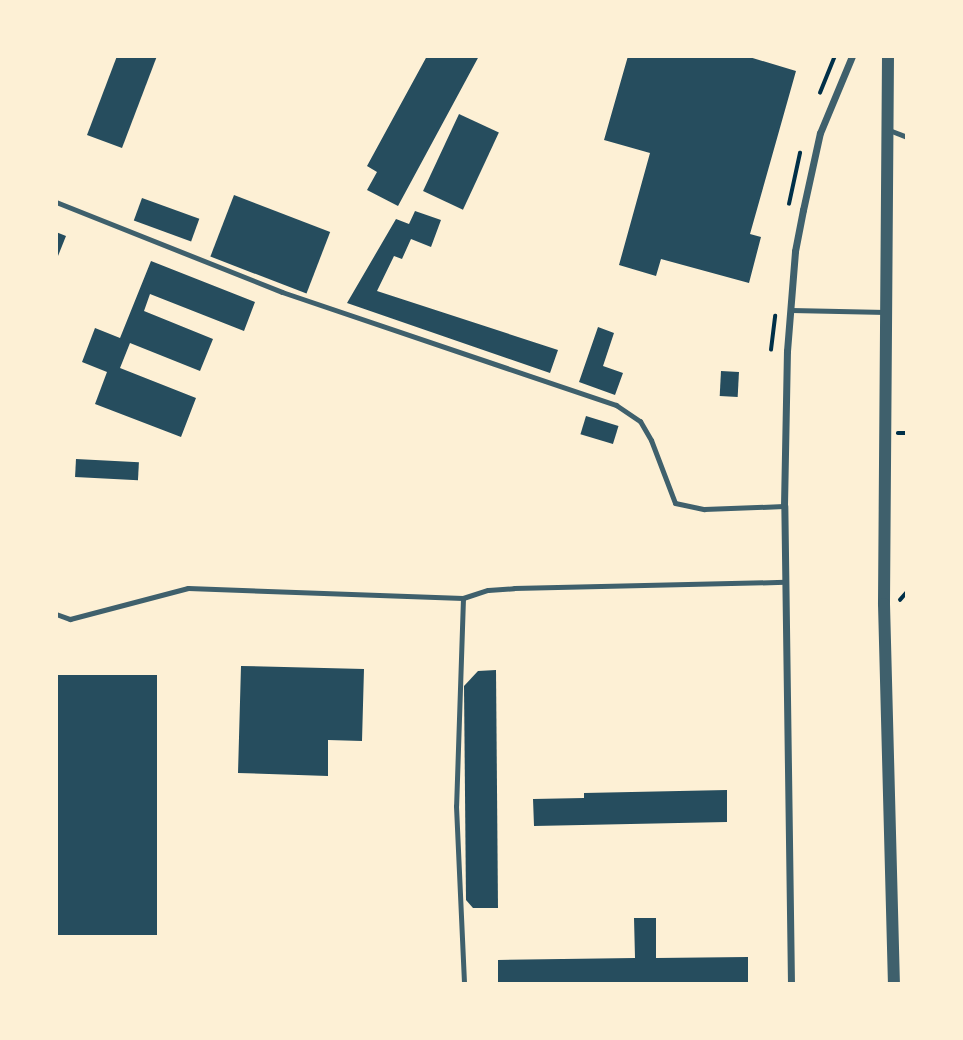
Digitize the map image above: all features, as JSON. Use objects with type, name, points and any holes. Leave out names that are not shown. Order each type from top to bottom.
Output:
[{"type":"street","points":[[791,984],[784,506],[791,310],[796,251],[820,133],[852,56]]},
{"type":"street","points":[[888,56],[884,604],[894,984]]},
{"type":"lane","points":[[886,129],[907,137]]},
{"type":"lane","points":[[56,202],[282,292],[616,405],[640,421],[651,440],[676,503],[704,509],[784,506]]},
{"type":"lane","points":[[791,310],[887,312]]},
{"type":"lane","points":[[56,614],[70,619],[188,588],[463,598],[488,590],[514,588],[785,582]]},
{"type":"lane","points":[[463,598],[456,806],[464,984]]},
{"type":"building","points":[[117,56],[157,56],[122,148],[87,135]]},
{"type":"building","points":[[427,56],[479,56],[398,206],[367,190],[377,172],[367,166]]},
{"type":"building","points":[[628,56],[746,56],[796,71],[750,234],[761,237],[749,283],[661,259],[656,276],[619,265],[650,153],[604,140]]},
{"type":"building","points":[[459,114],[499,133],[463,210],[423,191]]},
{"type":"building","points":[[234,195],[330,232],[307,294],[210,257]]},
{"type":"building","points":[[142,198],[199,219],[191,241],[134,221]]},
{"type":"building","points":[[415,211],[441,220],[431,247],[411,239],[402,259],[394,256],[377,291],[558,350],[550,373],[347,303],[396,219],[409,224]]},
{"type":"building","points":[[56,232],[66,236],[56,261]]},
{"type":"building","points":[[151,261],[255,302],[244,331],[150,294],[144,311],[213,339],[200,371],[130,343],[120,368],[196,398],[181,437],[95,404],[107,372],[82,362],[95,328],[120,338]]},
{"type":"building","points":[[598,327],[614,333],[603,366],[623,373],[615,395],[579,382]]},
{"type":"building","points":[[721,371],[739,372],[738,397],[720,396]]},
{"type":"building","points":[[586,416],[619,426],[613,444],[580,434]]},
{"type":"building","points":[[76,459],[139,462],[138,480],[75,477]]},
{"type":"building","points":[[241,666],[364,669],[362,741],[328,740],[328,776],[238,773]]},
{"type":"building","points":[[496,670],[498,908],[473,908],[466,900],[464,686],[478,671]]},
{"type":"building","points":[[56,675],[157,675],[157,935],[56,935]]},
{"type":"building","points":[[727,790],[727,822],[534,826],[533,799],[584,798],[584,793]]},
{"type":"building","points":[[634,918],[656,918],[656,958],[748,957],[748,984],[498,984],[498,960],[635,958]]}]
